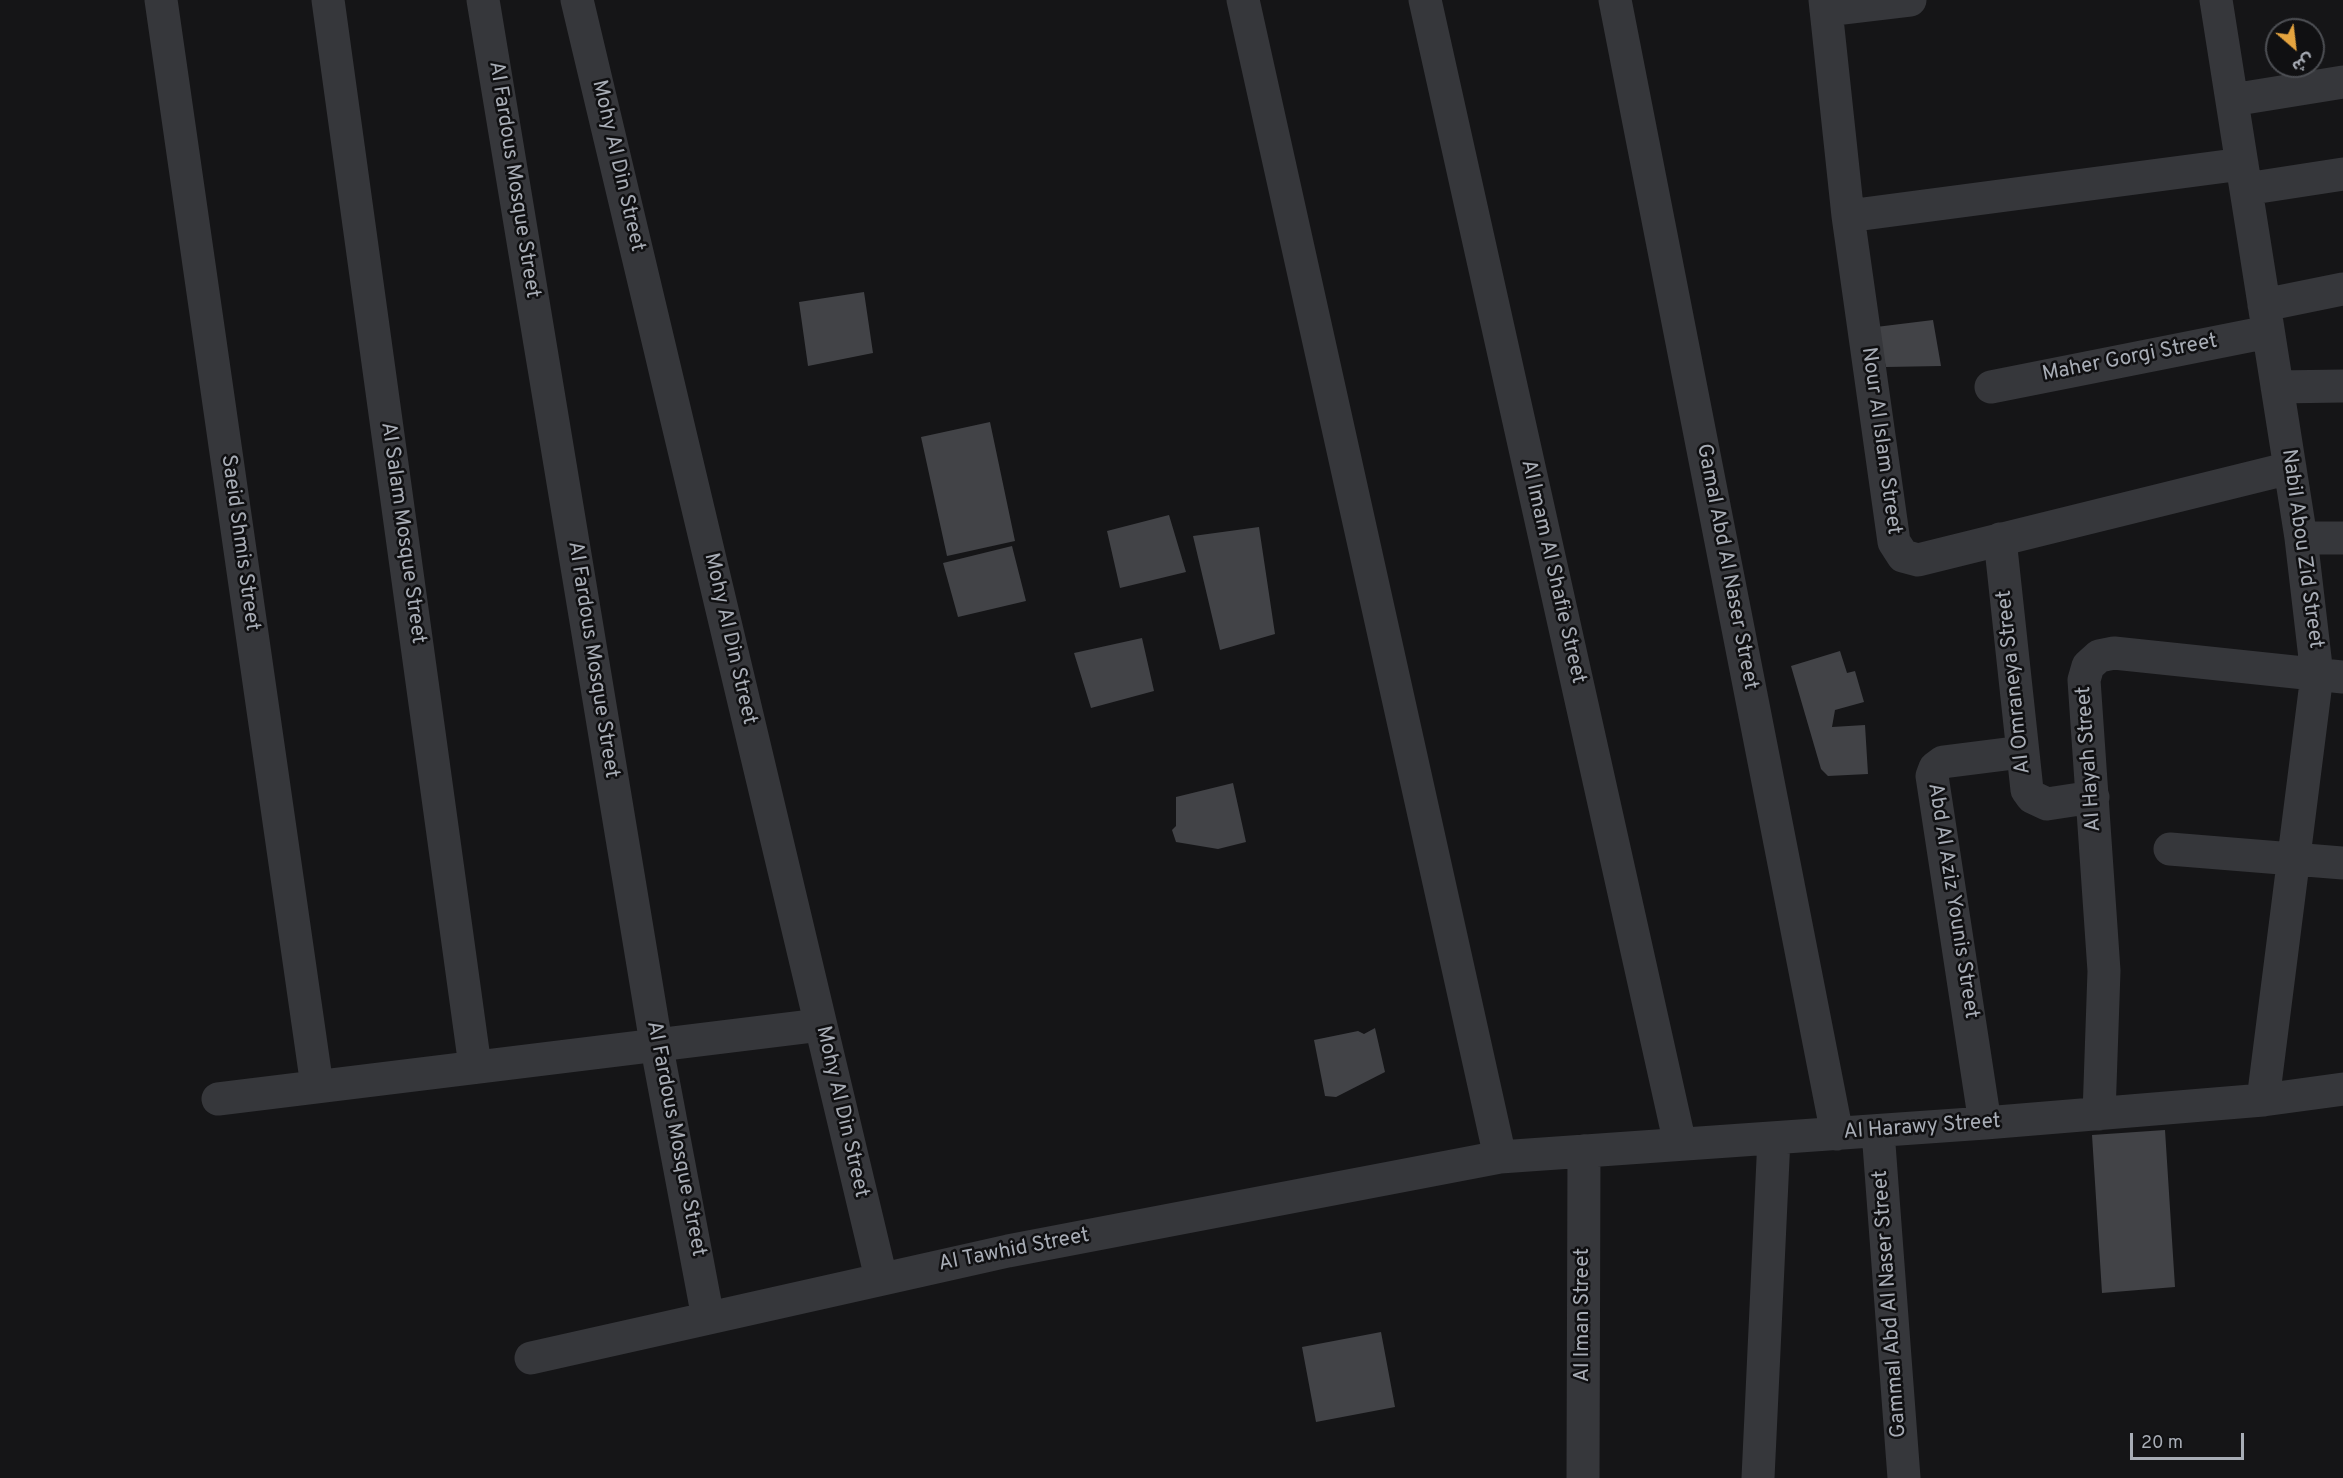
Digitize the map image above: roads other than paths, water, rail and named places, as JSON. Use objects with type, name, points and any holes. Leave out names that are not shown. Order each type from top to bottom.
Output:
[{"type":"street","name":"Saeid Shmis Street","points":[[161,0],[317,1086]]},
{"type":"street","name":"Al Salam Mosque Street","points":[[328,0],[475,1066]]},
{"type":"street","name":"Al Fardous Mosque Street","points":[[483,0],[656,1043],[708,1318]]},
{"type":"street","name":"Mohy Al Din Street","points":[[577,0],[881,1278]]},
{"type":"street","points":[[1243,0],[1500,1157]]},
{"type":"street","name":"Al Imam Al Shafie Street","points":[[1425,0],[1680,1144]]},
{"type":"street","name":"Gamal Abd Al Naser Street","points":[[1615,0],[1837,1134]]},
{"type":"street","points":[[1825,5],[1910,0]]},
{"type":"street","name":"Nabil Abou Zid Street","points":[[2216,0],[2301,538],[2330,676],[2294,859],[2263,1100]]},
{"type":"street","name":"Nour Al Islam Street","points":[[1825,5],[1848,216],[1894,542],[1903,556],[1918,560],[2290,468]]},
{"type":"street","points":[[2232,100],[2343,82]]},
{"type":"street","points":[[1848,216],[2244,177],[2343,174]]},
{"type":"street","name":"Maher Gorgi Street","points":[[1991,387],[2266,318],[2343,289]]},
{"type":"street","points":[[2277,387],[2343,386]]},
{"type":"street","points":[[2301,538],[2343,538]]},
{"type":"street","name":"Al Omraneya Street","points":[[2000,539],[2025,782],[2032,797],[2047,804],[2093,797]]},
{"type":"street","name":"Al Hayah Street","points":[[2099,1114],[2104,971],[2084,680],[2088,666],[2099,656],[2114,653],[2330,676]]},
{"type":"street","name":"Abd Al Aziz Younis Street","points":[[1985,1123],[1932,776],[1935,768],[1943,762],[2022,752]]},
{"type":"street","points":[[2170,849],[2343,863]]},
{"type":"street","points":[[218,1099],[656,1043],[820,1025]]},
{"type":"street","name":"Al Harawy Street","points":[[1500,1157],[2099,1114],[2263,1100],[2343,1089]]},
{"type":"street","name":"Gammal Abd Al Naser Street","points":[[1878,1131],[1904,1478]]},
{"type":"street","points":[[1758,1478],[1774,1138]]},
{"type":"street","name":"Al Iman Street","points":[[1583,1478],[1584,1151]]},
{"type":"street","name":"Al Tawhid Street","points":[[531,1358],[881,1278],[1500,1157]]}]
